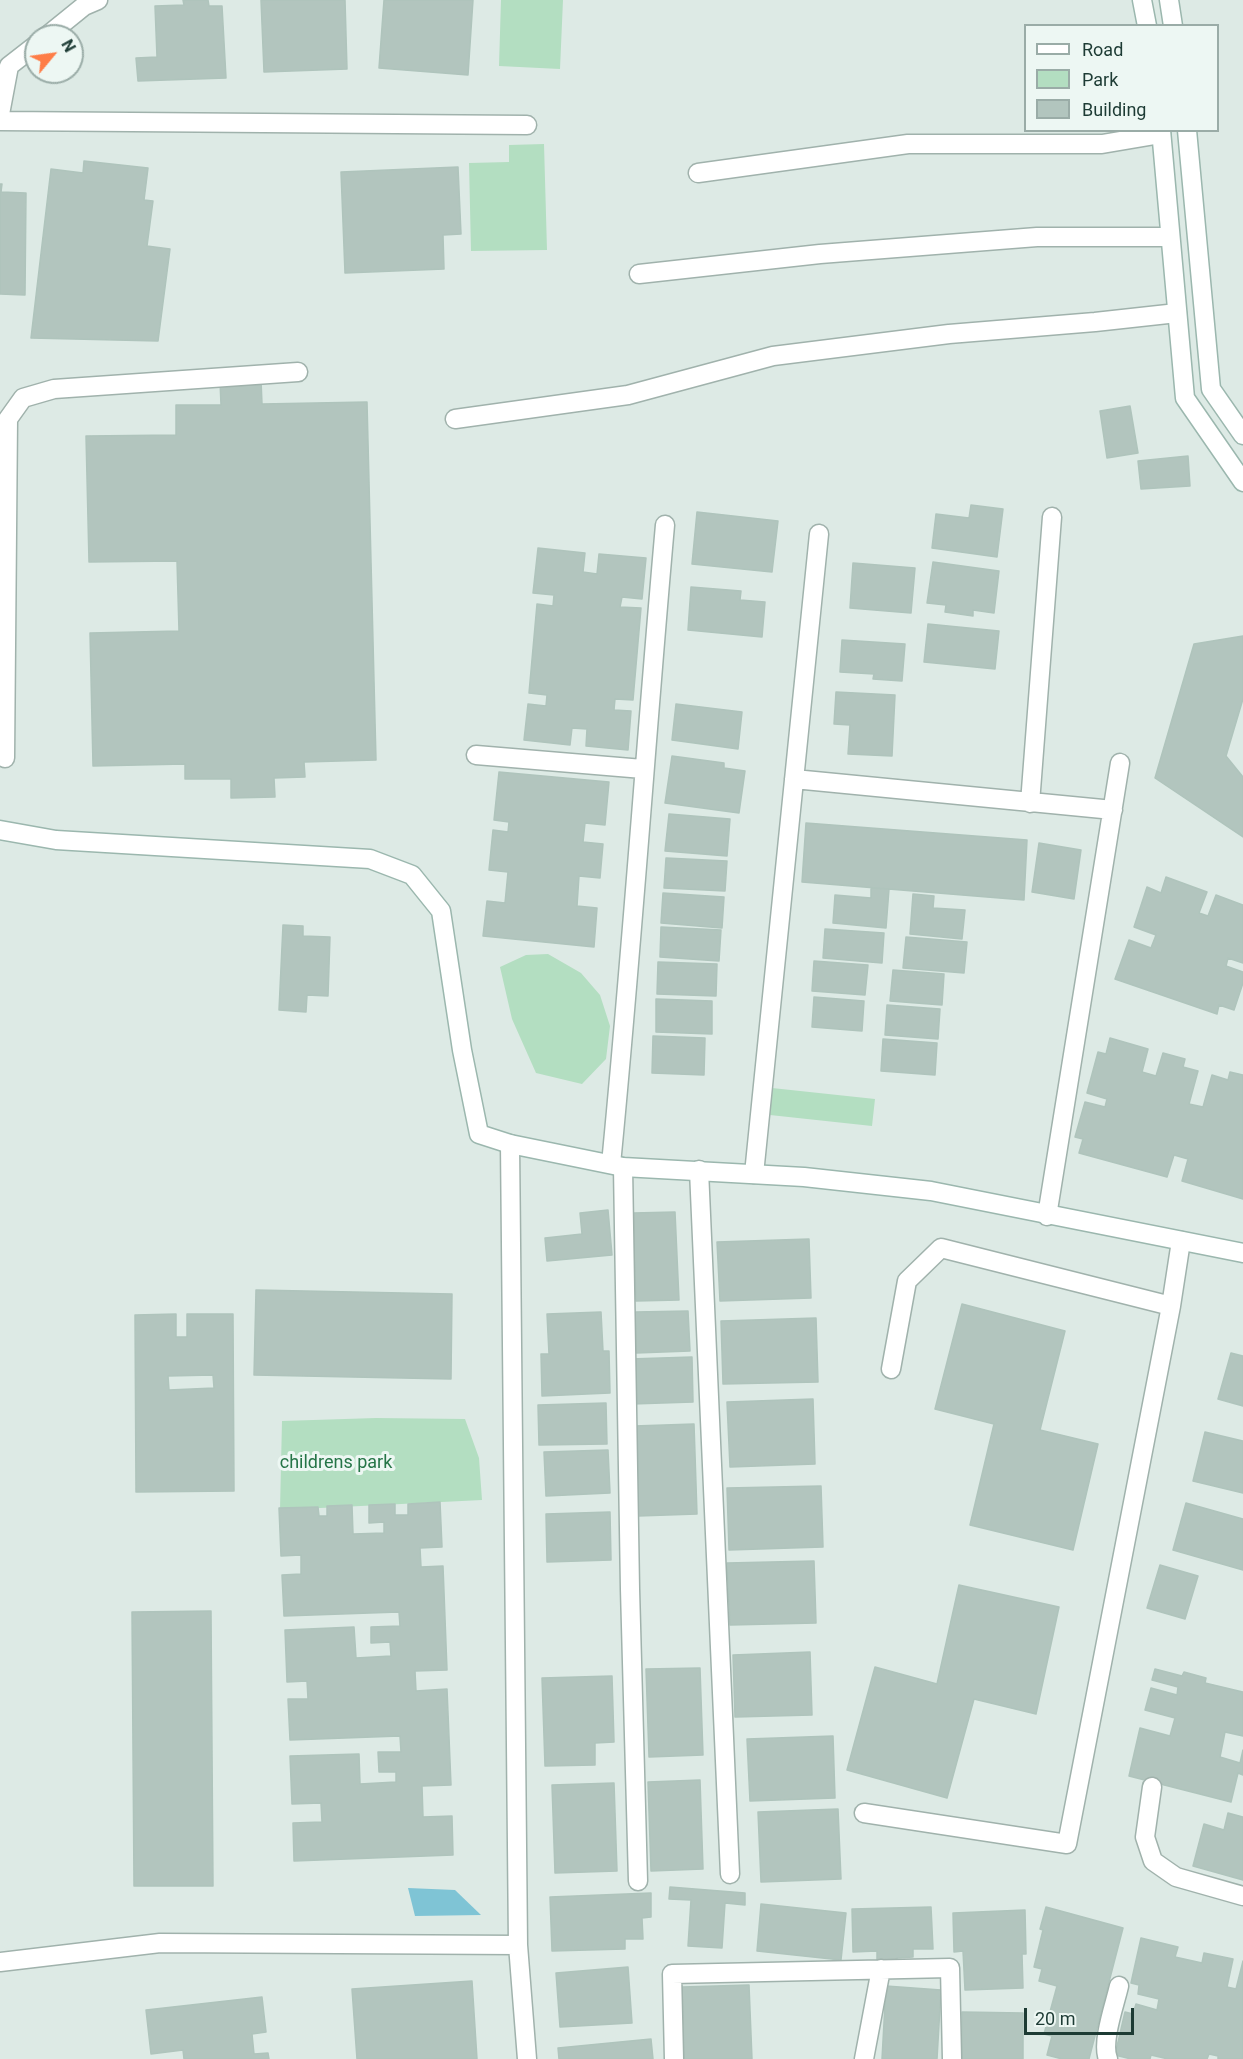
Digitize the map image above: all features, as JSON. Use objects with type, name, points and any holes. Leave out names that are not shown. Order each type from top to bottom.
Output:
[{"type":"street","points":[[62,24],[84,6],[98,0]]},
{"type":"street","points":[[1142,0],[1147,24]]},
{"type":"street","points":[[1169,0],[1173,24]]},
{"type":"street","points":[[0,114],[9,66],[24,54]]},
{"type":"street","points":[[0,121],[527,125]]},
{"type":"street","points":[[698,173],[908,144],[1102,144],[1161,132],[1185,398],[1243,482]]},
{"type":"street","points":[[1187,132],[1211,389],[1243,435]]},
{"type":"street","points":[[639,274],[820,254],[1037,237],[1170,237]]},
{"type":"street","points":[[455,419],[628,395],[773,356],[949,334],[1177,313]]},
{"type":"street","points":[[5,758],[3,579],[8,419],[23,398],[54,388],[298,372]]},
{"type":"street","points":[[1030,803],[1052,517]]},
{"type":"street","points":[[638,1881],[617,1165],[623,1040],[643,769],[665,525]]},
{"type":"street","points":[[754,1174],[819,534]]},
{"type":"street","points":[[476,755],[643,769]]},
{"type":"street","points":[[1047,1216],[1120,763]]},
{"type":"street","points":[[794,779],[1113,810]]},
{"type":"street","points":[[0,830],[56,840],[370,859],[412,875],[441,911],[462,1050],[479,1134],[510,1144],[617,1165],[804,1177],[932,1191],[1047,1216],[1243,1253]]},
{"type":"street","points":[[510,1144],[518,1946],[527,2059]]},
{"type":"street","points":[[699,1170],[730,1874]]},
{"type":"street","points":[[864,1813],[1067,1844],[1171,1306],[1181,1241]]},
{"type":"street","points":[[891,1369],[907,1281],[941,1248],[1171,1306]]},
{"type":"street","points":[[1152,1787],[1144,1837],[1153,1861],[1176,1877],[1243,1896]]},
{"type":"street","points":[[0,1962],[160,1943],[518,1946]]},
{"type":"street","points":[[674,2059],[672,1974],[950,1968],[952,2059]]},
{"type":"street","points":[[864,2059],[881,1970]]},
{"type":"street","points":[[1108,2059],[1106,2055],[1108,2030],[1119,1986]]},
{"type":"green space","points":[[501,0],[563,0],[560,69],[499,66]]},
{"type":"green space","points":[[544,144],[547,250],[471,251],[469,163],[509,162],[509,145]]},
{"type":"green space","points":[[548,954],[581,973],[600,995],[610,1026],[606,1059],[582,1084],[536,1073],[512,1019],[500,967],[526,955]]},
{"type":"green space","points":[[772,1088],[875,1099],[872,1126],[770,1115]]},
{"type":"green space","name":"childrens park","points":[[376,1418],[465,1419],[479,1458],[482,1500],[280,1510],[282,1421]]},
{"type":"water","points":[[408,1888],[455,1890],[481,1915],[415,1916]]},
{"type":"building","points":[[183,0],[208,0],[209,6],[222,6],[226,78],[138,81],[136,58],[157,57],[155,6],[184,5]]},
{"type":"building","points":[[261,0],[345,0],[347,69],[264,72]]},
{"type":"building","points":[[384,0],[473,0],[468,75],[379,68]]},
{"type":"building","points":[[84,161],[148,168],[144,200],[153,201],[147,246],[170,249],[158,341],[31,338],[51,169],[83,173]]},
{"type":"building","points":[[458,167],[461,234],[443,235],[444,269],[345,273],[341,172]]},
{"type":"building","points":[[0,184],[2,184],[1,192],[26,193],[25,295],[0,294]]},
{"type":"building","points":[[261,380],[262,404],[367,402],[376,760],[304,762],[305,777],[274,778],[275,797],[231,798],[231,779],[185,779],[185,764],[93,766],[90,633],[179,631],[177,561],[89,562],[86,436],[176,435],[176,405],[221,405],[220,381]]},
{"type":"building","points":[[1130,406],[1138,453],[1107,458],[1100,411]]},
{"type":"building","points":[[1188,456],[1190,486],[1141,489],[1138,461]]},
{"type":"building","points":[[971,505],[1003,509],[997,557],[932,548],[936,514],[969,518]]},
{"type":"building","points":[[697,512],[778,521],[772,572],[692,564]]},
{"type":"building","points":[[538,548],[585,553],[583,572],[597,574],[599,554],[646,558],[642,599],[622,597],[620,607],[641,608],[633,700],[615,699],[614,710],[631,711],[628,750],[586,746],[587,729],[572,728],[570,745],[524,740],[528,704],[546,706],[547,695],[529,693],[537,604],[553,606],[554,595],[533,593]]},
{"type":"building","points":[[933,562],[999,571],[994,613],[973,610],[973,616],[945,612],[946,605],[927,603]]},
{"type":"building","points":[[853,563],[915,568],[911,613],[850,608]]},
{"type":"building","points":[[691,587],[741,591],[740,600],[765,602],[762,637],[688,630]]},
{"type":"building","points":[[928,624],[999,631],[995,669],[924,662]]},
{"type":"building","points":[[1243,636],[1243,699],[1226,756],[1243,777],[1243,837],[1155,778],[1194,644]]},
{"type":"building","points":[[842,640],[905,644],[902,681],[873,679],[874,674],[840,672]]},
{"type":"building","points":[[836,692],[895,695],[892,756],[848,754],[850,725],[834,724]]},
{"type":"building","points":[[676,704],[742,712],[738,749],[672,740]]},
{"type":"building","points":[[672,756],[724,763],[724,768],[745,771],[739,813],[665,803]]},
{"type":"building","points":[[499,772],[609,782],[605,825],[585,823],[583,842],[603,844],[600,878],[579,876],[577,906],[597,908],[594,947],[483,936],[487,901],[505,903],[508,872],[489,870],[493,830],[508,832],[509,822],[494,820]]},
{"type":"building","points":[[669,814],[730,819],[727,856],[665,851]]},
{"type":"building","points":[[806,823],[1027,840],[1024,900],[802,882]]},
{"type":"building","points":[[1039,843],[1081,850],[1074,899],[1032,892]]},
{"type":"building","points":[[666,858],[727,861],[725,891],[664,888]]},
{"type":"building","points":[[1166,877],[1207,892],[1199,913],[1208,916],[1216,895],[1243,905],[1243,963],[1228,958],[1226,966],[1243,972],[1243,983],[1234,1010],[1219,1005],[1217,1014],[1115,979],[1129,940],[1151,948],[1156,935],[1134,927],[1147,887],[1161,893]]},
{"type":"building","points":[[871,888],[889,889],[886,928],[833,923],[835,895],[871,898]]},
{"type":"building","points":[[663,893],[724,897],[722,928],[661,923]]},
{"type":"building","points":[[913,894],[934,896],[933,908],[965,910],[962,939],[910,934]]},
{"type":"building","points":[[283,925],[303,926],[303,936],[330,937],[328,996],[307,995],[306,1012],[279,1010]]},
{"type":"building","points":[[661,927],[721,930],[719,961],[660,957]]},
{"type":"building","points":[[825,929],[884,933],[882,963],[823,958]]},
{"type":"building","points":[[906,937],[967,942],[964,973],[903,968]]},
{"type":"building","points":[[814,961],[868,965],[865,995],[812,991]]},
{"type":"building","points":[[658,962],[717,964],[716,996],[657,994]]},
{"type":"building","points":[[893,970],[944,974],[942,1005],[890,1001]]},
{"type":"building","points":[[814,997],[864,1001],[862,1031],[812,1027]]},
{"type":"building","points":[[656,999],[712,1001],[712,1034],[656,1032]]},
{"type":"building","points":[[887,1005],[940,1009],[938,1039],[885,1035]]},
{"type":"building","points":[[653,1036],[705,1038],[704,1075],[652,1073]]},
{"type":"building","points":[[1110,1038],[1148,1049],[1142,1072],[1156,1076],[1163,1053],[1185,1059],[1183,1067],[1198,1071],[1189,1104],[1203,1107],[1212,1075],[1228,1080],[1230,1072],[1243,1075],[1243,1199],[1182,1181],[1188,1159],[1174,1155],[1167,1177],[1079,1153],[1083,1139],[1075,1137],[1085,1102],[1105,1107],[1107,1099],[1087,1093],[1098,1052],[1106,1054]]},
{"type":"building","points":[[883,1039],[937,1043],[935,1075],[881,1071]]},
{"type":"building","points":[[608,1210],[612,1255],[547,1261],[545,1238],[582,1234],[580,1213]]},
{"type":"building","points":[[675,1212],[679,1300],[636,1301],[633,1213]]},
{"type":"building","points":[[809,1239],[811,1298],[720,1301],[717,1242]]},
{"type":"building","points":[[256,1290],[452,1294],[451,1379],[254,1375]]},
{"type":"building","points":[[962,1304],[1065,1331],[1040,1430],[1098,1444],[1073,1550],[970,1525],[994,1424],[935,1409]]},
{"type":"building","points":[[688,1311],[690,1351],[636,1353],[635,1312]]},
{"type":"building","points":[[601,1312],[603,1351],[609,1351],[610,1393],[542,1396],[541,1354],[549,1354],[547,1314]]},
{"type":"building","points":[[176,1314],[176,1337],[187,1337],[187,1314],[233,1314],[234,1491],[136,1492],[135,1315]],"holes":[[[213,1375],[214,1388],[169,1390],[168,1376]]]},
{"type":"building","points":[[816,1318],[818,1382],[723,1384],[721,1321]]},
{"type":"building","points":[[1231,1353],[1243,1356],[1243,1406],[1218,1399]]},
{"type":"building","points":[[692,1357],[693,1402],[632,1404],[630,1359]]},
{"type":"building","points":[[813,1399],[815,1464],[730,1467],[727,1402]]},
{"type":"building","points":[[606,1403],[607,1444],[539,1445],[538,1405]]},
{"type":"building","points":[[694,1424],[697,1514],[638,1516],[634,1426]]},
{"type":"building","points":[[1205,1432],[1243,1441],[1243,1493],[1193,1481]]},
{"type":"building","points":[[608,1450],[610,1493],[546,1496],[544,1452]]},
{"type":"building","points":[[821,1486],[823,1547],[729,1550],[727,1488]]},
{"type":"building","points":[[440,1502],[442,1547],[420,1548],[421,1567],[443,1566],[447,1670],[415,1671],[416,1691],[447,1689],[451,1785],[422,1786],[423,1817],[452,1816],[453,1855],[294,1861],[293,1823],[322,1822],[321,1803],[292,1804],[290,1756],[359,1754],[360,1784],[396,1782],[396,1772],[379,1772],[378,1752],[401,1752],[400,1736],[290,1740],[288,1699],[308,1699],[307,1681],[287,1682],[285,1630],[354,1627],[356,1658],[391,1656],[390,1642],[371,1643],[371,1627],[400,1626],[399,1612],[284,1616],[282,1575],[301,1574],[301,1555],[281,1556],[279,1508],[318,1507],[319,1516],[327,1516],[327,1506],[352,1505],[353,1534],[384,1533],[384,1522],[369,1523],[369,1505],[395,1504],[395,1515],[408,1515],[408,1504]]},
{"type":"building","points":[[1186,1503],[1243,1519],[1243,1570],[1173,1550]]},
{"type":"building","points":[[610,1512],[611,1560],[547,1562],[546,1514]]},
{"type":"building","points":[[814,1561],[816,1623],[730,1625],[727,1563]]},
{"type":"building","points":[[1160,1565],[1198,1576],[1185,1619],[1147,1608]]},
{"type":"building","points":[[959,1585],[1059,1607],[1036,1714],[974,1699],[947,1798],[847,1770],[875,1667],[937,1684]]},
{"type":"building","points":[[211,1611],[213,1886],[134,1886],[132,1612]]},
{"type":"building","points":[[810,1652],[812,1715],[735,1717],[733,1655]]},
{"type":"building","points":[[700,1668],[703,1755],[649,1757],[646,1669]]},
{"type":"building","points":[[1155,1669],[1182,1676],[1184,1672],[1206,1678],[1205,1683],[1243,1692],[1243,1736],[1225,1732],[1220,1757],[1240,1763],[1243,1750],[1243,1775],[1238,1773],[1231,1802],[1129,1776],[1140,1728],[1170,1736],[1175,1718],[1145,1710],[1151,1688],[1177,1695],[1178,1687],[1152,1680]]},
{"type":"building","points":[[612,1676],[614,1742],[595,1743],[595,1765],[545,1766],[542,1678]]},
{"type":"building","points":[[833,1736],[835,1798],[750,1801],[747,1739]]},
{"type":"building","points":[[700,1780],[703,1869],[651,1871],[648,1782]]},
{"type":"building","points":[[614,1783],[617,1871],[555,1873],[552,1785]]},
{"type":"building","points":[[838,1809],[841,1879],[761,1882],[758,1812]]},
{"type":"building","points":[[1228,1813],[1243,1817],[1243,1880],[1193,1866],[1204,1824],[1224,1830]]},
{"type":"building","points":[[670,1887],[745,1893],[745,1905],[725,1903],[722,1948],[688,1946],[691,1900],[669,1899]]},
{"type":"building","points":[[651,1893],[651,1917],[642,1918],[643,1939],[625,1939],[625,1949],[552,1951],[550,1897]]},
{"type":"building","points":[[761,1904],[846,1913],[841,1960],[757,1951]]},
{"type":"building","points":[[931,1907],[933,1949],[913,1949],[913,1957],[897,1958],[897,1964],[877,1965],[877,1951],[853,1952],[852,1909]]},
{"type":"building","points":[[1046,1907],[1123,1928],[1089,2059],[1062,2059],[1047,2055],[1052,2036],[1044,2034],[1057,1986],[1039,1981],[1042,1969],[1034,1967]]},
{"type":"building","points":[[1025,1910],[1026,1954],[1022,1954],[1023,1988],[965,1990],[963,1951],[954,1952],[953,1913]]},
{"type":"building","points":[[1141,1938],[1178,1947],[1175,1957],[1202,1963],[1204,1953],[1233,1959],[1227,1987],[1236,1989],[1243,1961],[1243,2059],[1218,2059],[1218,2056],[1209,2054],[1207,2059],[1168,2059],[1151,2055],[1150,2059],[1131,2059],[1115,2055],[1125,2012],[1133,2014],[1136,2004],[1157,2010],[1159,1999],[1138,1994],[1139,1985],[1131,1983]]},
{"type":"building","points":[[628,1967],[632,2023],[560,2027],[556,1973]]},
{"type":"building","points":[[472,1981],[477,2059],[357,2059],[352,1989]]},
{"type":"building","points":[[749,1985],[752,2059],[684,2059],[682,1987]]},
{"type":"building","points":[[886,1986],[941,1990],[937,2059],[882,2059]]},
{"type":"building","points":[[262,1997],[266,2032],[252,2034],[254,2054],[268,2053],[269,2059],[184,2059],[183,2050],[151,2054],[146,2010]]},
{"type":"building","points":[[962,2012],[1023,2013],[1023,2059],[962,2059]]},
{"type":"building","points":[[651,2039],[653,2059],[559,2059],[558,2048]]}]
